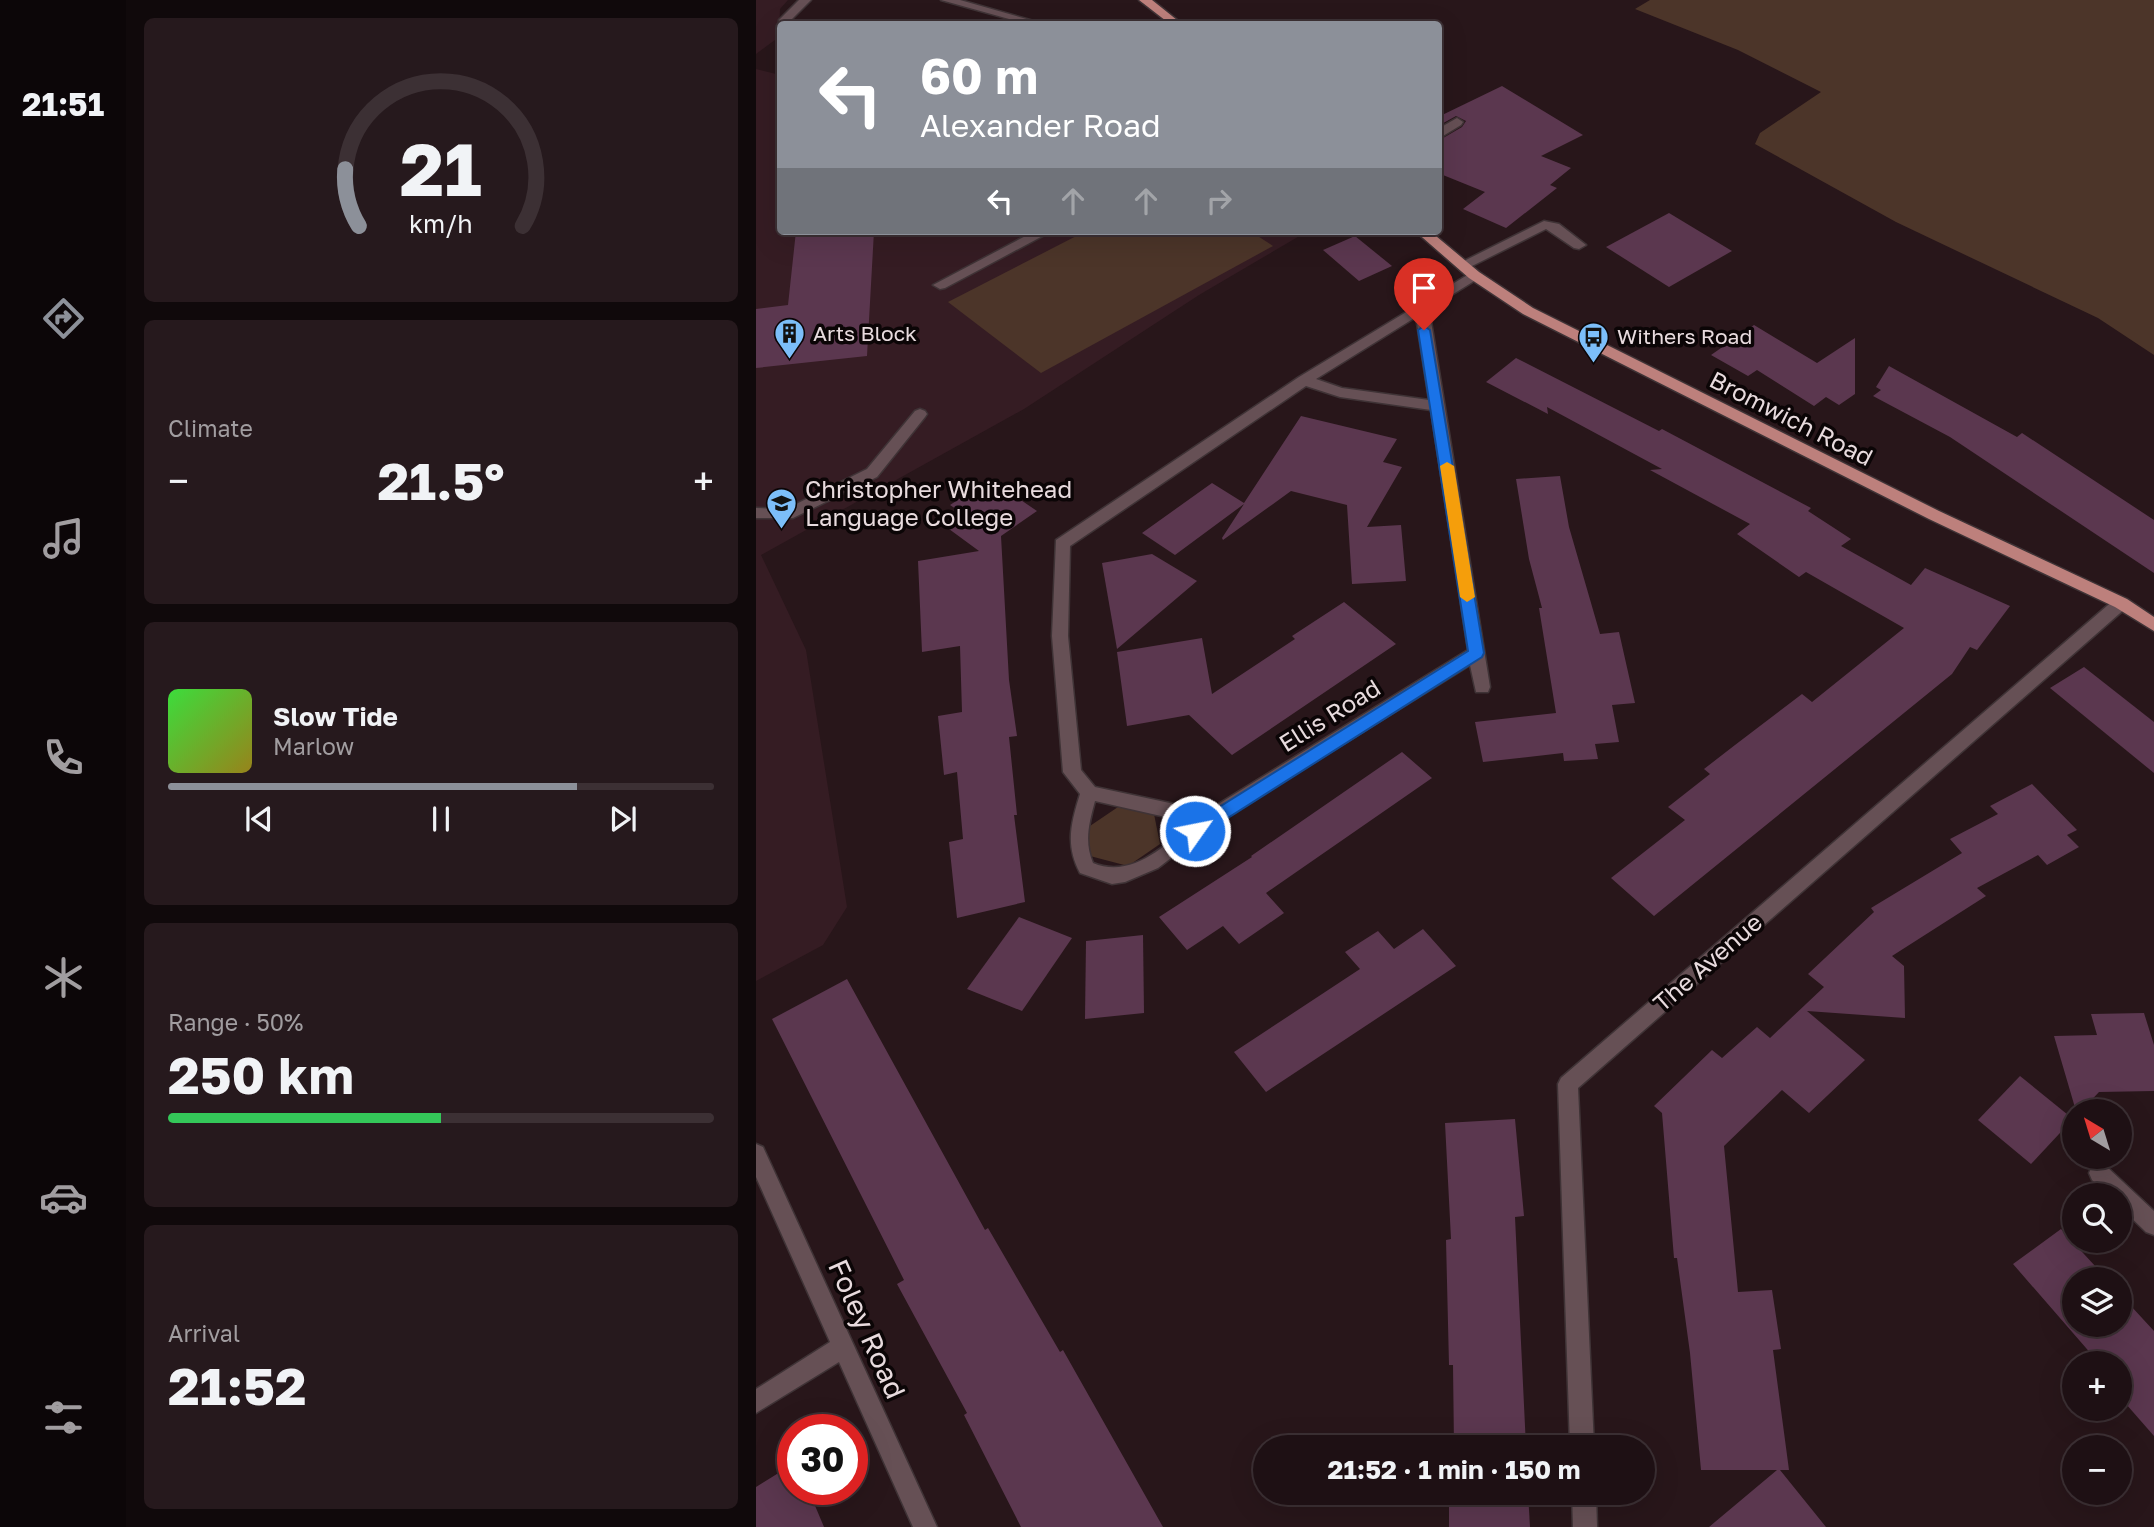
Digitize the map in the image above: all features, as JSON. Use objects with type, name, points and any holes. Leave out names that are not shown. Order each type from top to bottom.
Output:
[{"type":"main road","points":[[1145,0],[1172,21]]},
{"type":"main road","name":"Bromwich Road","points":[[1427,235],[1469,270],[1528,311],[1934,515],[2121,603],[2154,625]]},
{"type":"street","points":[[784,21],[805,0]]},
{"type":"street","points":[[947,0],[1027,21]]},
{"type":"street","points":[[1442,132],[1457,122]]},
{"type":"street","points":[[1209,819],[1089,793],[1072,772],[1060,636],[1062,544],[1304,380],[1422,308],[1469,270],[1544,225],[1554,227],[1579,245]]},
{"type":"street","points":[[940,285],[1037,235]]},
{"type":"street","points":[[1422,308],[1482,687]]},
{"type":"street","points":[[1304,380],[1340,392],[1437,406]]},
{"type":"street","points":[[756,513],[788,514],[873,473],[920,414]]},
{"type":"street","name":"The Avenue","points":[[1582,1435],[1568,1084],[2121,603]]},
{"type":"street","name":"Ellis Road","points":[[1089,793],[1077,832],[1078,852],[1086,868],[1109,877],[1128,874],[1150,863],[1209,819],[1476,653]]},
{"type":"street","name":"Foley Road","points":[[756,1154],[925,1527]]},
{"type":"street","points":[[2099,1173],[2154,1225]]},
{"type":"street","points":[[756,1402],[843,1347]]},
{"type":"street","points":[[1584,1505],[1585,1527]]},
{"type":"shaded area","points":[[756,0],[788,0],[780,9],[777,38],[756,54]]},
{"type":"shaded area","points":[[1650,0],[2154,0],[2154,355],[2098,318],[1896,222],[1755,144],[1760,133],[1821,92],[1738,50],[1635,9]]},
{"type":"shaded area","name":"Christopher Whitehead Language College","points":[[756,69],[777,74],[777,235],[1301,235],[1199,295],[1024,409],[761,555],[806,650],[847,907],[823,945],[756,981]]},
{"type":"shaded area","points":[[1078,235],[1256,235],[1273,246],[1041,373],[948,302]]},
{"type":"shaded area","points":[[1118,807],[1154,814],[1160,844],[1128,866],[1090,856],[1087,828]]},
{"type":"building","points":[[1502,86],[1583,135],[1541,156],[1571,168],[1550,185],[1557,188],[1506,228],[1463,209],[1485,192],[1442,175],[1442,139],[1462,127],[1466,121],[1456,116],[1442,124],[1442,115]]},
{"type":"building","points":[[1669,213],[1732,251],[1669,287],[1606,247]]},
{"type":"building","name":"Arts Block","points":[[796,235],[874,235],[867,356],[756,368],[756,309],[788,305]]},
{"type":"building","points":[[1355,236],[1392,266],[1359,281],[1323,250]]},
{"type":"building","points":[[1754,325],[1817,363],[1855,338],[1855,394],[1839,405],[1826,397],[1814,406],[1757,370],[1748,376],[1711,355]]},
{"type":"building","points":[[1516,358],[1659,431],[1662,429],[1811,508],[1808,511],[1851,539],[1841,546],[1911,585],[1925,568],[2010,606],[1977,650],[1970,647],[1952,674],[1654,916],[1611,878],[1685,820],[1668,807],[1710,774],[1704,769],[1802,694],[1812,702],[1904,628],[1806,572],[1799,577],[1737,534],[1750,524],[1650,470],[1662,469],[1547,407],[1548,414],[1486,382]]},
{"type":"building","points":[[1889,366],[2017,437],[2022,433],[2154,520],[2154,573],[1950,437],[1873,396],[1881,390],[1876,387]]},
{"type":"building","points":[[1301,416],[1397,439],[1383,462],[1402,467],[1367,527],[1401,525],[1406,581],[1352,584],[1347,505],[1291,491],[1223,540],[1244,504],[1175,555],[1142,533],[1212,483],[1244,503]]},
{"type":"building","points":[[1560,476],[1569,527],[1600,634],[1619,632],[1635,703],[1612,705],[1619,742],[1595,744],[1598,759],[1564,761],[1563,753],[1483,762],[1475,722],[1556,713],[1539,608],[1542,608],[1529,559],[1516,479]]},
{"type":"building","points":[[990,479],[1037,511],[1001,536],[1009,680],[1017,736],[1009,737],[1017,815],[1014,815],[1025,902],[957,918],[949,842],[963,839],[957,772],[944,775],[938,716],[962,712],[960,646],[922,652],[918,561],[979,551],[949,529],[968,517],[950,505]]},
{"type":"building","points":[[1152,554],[1197,581],[1117,649],[1102,563]]},
{"type":"building","points":[[1344,602],[1396,644],[1232,755],[1189,715],[1127,726],[1117,652],[1202,638],[1212,694],[1295,639],[1292,636]]},
{"type":"building","points":[[2084,667],[2154,722],[2154,773],[2050,688]]},
{"type":"building","points":[[1402,752],[1432,778],[1266,893],[1284,913],[1239,944],[1223,926],[1187,950],[1159,917],[1252,857]]},
{"type":"building","points":[[2032,784],[2077,830],[2067,835],[2079,847],[2047,865],[2038,855],[1977,888],[1986,896],[1892,956],[1904,966],[1905,1018],[1807,1011],[1865,1060],[1809,1113],[1782,1090],[1724,1146],[1738,1292],[1772,1290],[1781,1349],[1773,1350],[1789,1470],[1780,1470],[1826,1527],[1709,1527],[1777,1470],[1701,1470],[1690,1353],[1677,1258],[1674,1258],[1662,1113],[1654,1106],[1712,1050],[1722,1058],[1757,1027],[1770,1038],[1824,987],[1808,974],[1874,912],[1871,908],[1962,853],[1950,839],[1998,814],[1990,806]]},
{"type":"building","points":[[1019,917],[1072,938],[1022,1011],[967,989]]},
{"type":"building","points":[[1423,929],[1456,966],[1266,1092],[1234,1052],[1360,969],[1345,952],[1378,931],[1394,949]]},
{"type":"building","points":[[1143,935],[1144,1013],[1085,1019],[1086,941]]},
{"type":"building","points":[[847,979],[985,1230],[988,1228],[1060,1352],[1063,1350],[1163,1527],[1021,1527],[964,1415],[967,1413],[897,1284],[904,1280],[772,1019]]},
{"type":"building","points":[[2144,1013],[2154,1045],[2154,1091],[2099,1092],[2092,1099],[2072,1099],[2054,1036],[2097,1035],[2091,1014]]},
{"type":"building","points":[[2020,1076],[2062,1110],[2062,1131],[2031,1164],[1978,1120]]},
{"type":"building","points":[[1515,1119],[1524,1216],[1515,1217],[1525,1435],[1454,1435],[1453,1365],[1449,1365],[1446,1240],[1451,1239],[1445,1123]]},
{"type":"building","points":[[2061,1229],[2062,1253],[2083,1253],[2096,1267],[2062,1267],[2062,1320],[2013,1264]]},
{"type":"building","points":[[2132,1307],[2154,1331],[2154,1436],[2132,1411],[2132,1351],[2089,1351],[2076,1337],[2132,1337]]},
{"type":"building","points":[[777,1474],[777,1505],[815,1505],[824,1527],[756,1527],[756,1487]]},
{"type":"building","points":[[1449,1505],[1529,1505],[1530,1527],[1449,1527]]},
{"type":"slow traffic","points":[[1447,466],[1467,597]]},
{"type":"place","name":"Arts Block","points":[[790,361]]},
{"type":"place","name":"Withers Road","points":[[1594,364]]},
{"type":"place","name":"Christopher Whitehead Language College","points":[[782,531]]},
{"type":"route","points":[[1195,831],[1209,819],[1476,653],[1424,330]]}]
